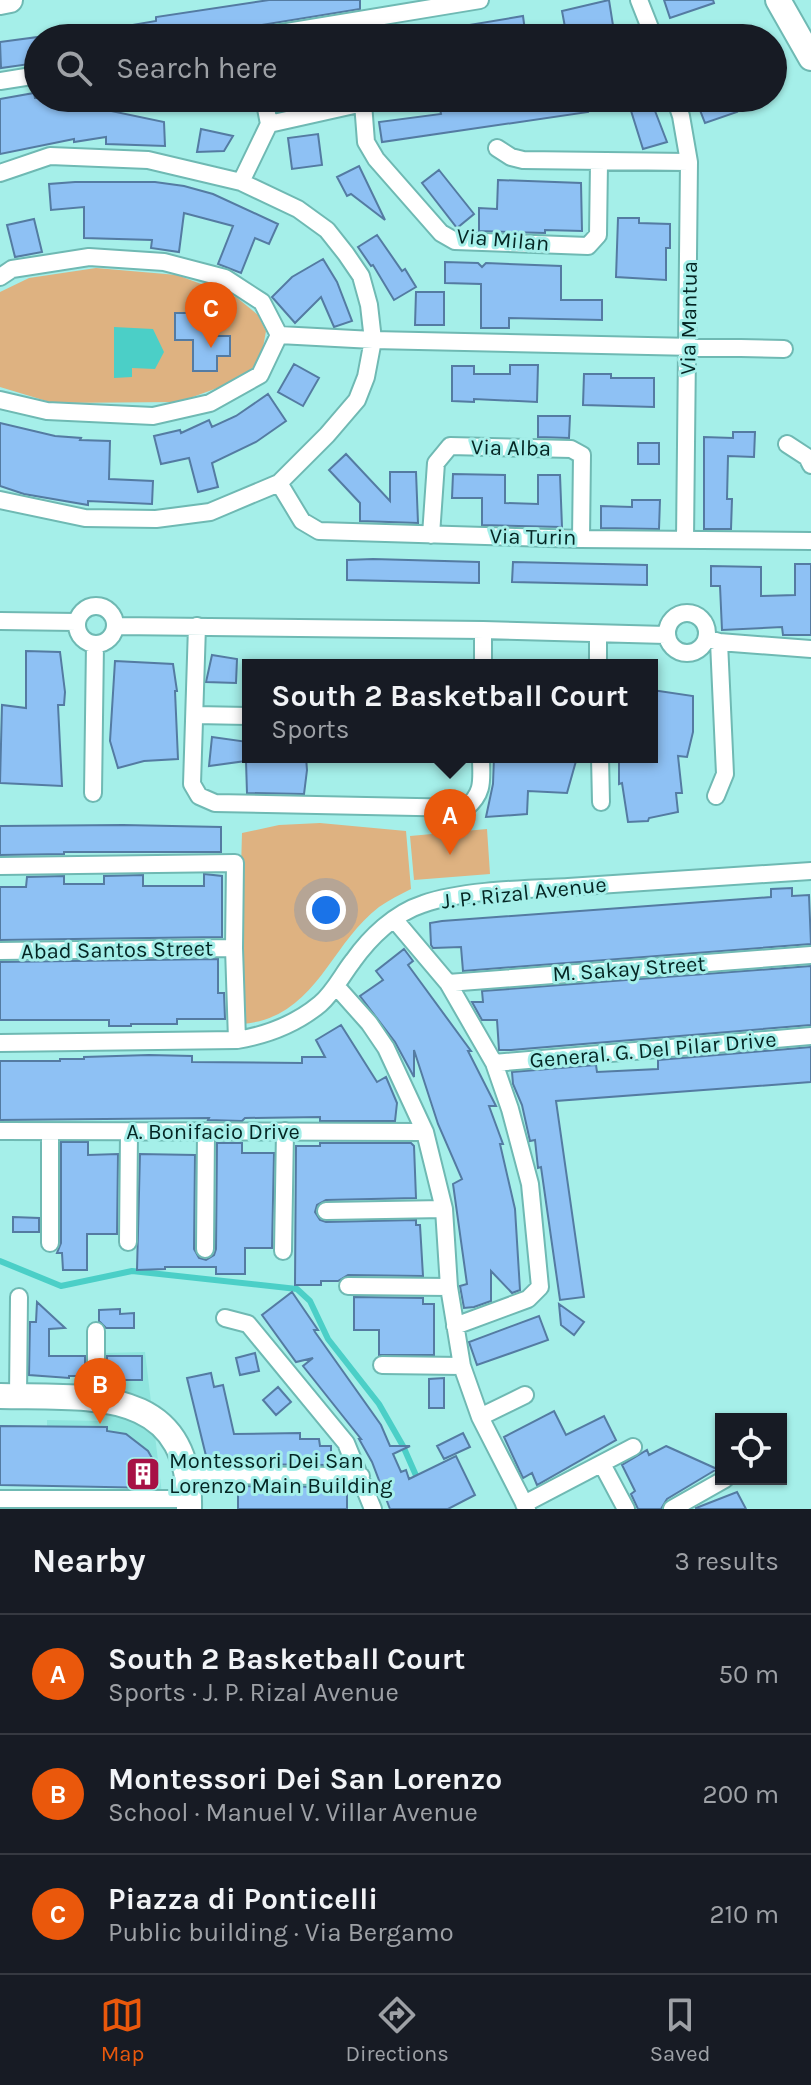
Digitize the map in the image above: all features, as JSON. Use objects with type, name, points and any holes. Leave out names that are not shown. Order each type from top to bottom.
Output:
[{"type":"street","points":[[0,2],[10,0]]},
{"type":"street","points":[[336,24],[480,0]]},
{"type":"street","points":[[639,0],[648,24]]},
{"type":"street","points":[[778,0],[809,52]]},
{"type":"street","points":[[0,81],[24,77]]},
{"type":"street","points":[[241,182],[269,124],[267,112]]},
{"type":"street","points":[[269,124],[323,112]]},
{"type":"street","name":"Via Milan","points":[[364,112],[366,142],[376,159],[441,233],[455,241],[588,246],[598,235],[599,163]]},
{"type":"street","name":"Via Mantua","points":[[680,112],[689,162],[685,540]]},
{"type":"street","points":[[497,148],[523,160],[689,162]]},
{"type":"street","points":[[0,173],[50,156],[148,160],[241,182],[298,209],[327,230],[361,276],[369,305],[373,340],[366,377],[357,400],[279,483],[210,512],[156,519],[85,518],[0,500]]},
{"type":"street","points":[[0,277],[12,269],[89,257],[164,262],[225,278],[262,302],[279,335]]},
{"type":"street","points":[[279,335],[784,349]]},
{"type":"street","points":[[0,400],[47,411],[153,416],[210,403],[260,375],[279,335]]},
{"type":"street","points":[[787,444],[807,457],[811,465]]},
{"type":"street","name":"Via Alba","points":[[431,535],[436,463],[450,446],[571,449],[582,455],[581,539]]},
{"type":"street","name":"Via Turin","points":[[279,483],[302,521],[319,531],[581,539],[811,541]]},
{"type":"street","points":[[91,607],[102,607],[111,613],[116,626],[106,642],[95,644],[85,641],[78,633],[77,622],[81,612],[91,607]]},
{"type":"street","points":[[716,796],[725,774],[713,640],[703,621],[689,613],[672,619],[666,635],[669,644],[685,654],[713,640],[811,649]]},
{"type":"street","points":[[0,621],[77,622]]},
{"type":"street","points":[[116,626],[666,635]]},
{"type":"street","points":[[197,626],[192,784],[199,796],[215,803],[466,808],[477,798],[481,786],[481,763]]},
{"type":"street","points":[[483,630],[483,659]]},
{"type":"street","points":[[598,634],[598,659]]},
{"type":"street","points":[[93,793],[95,644]]},
{"type":"street","points":[[195,715],[242,716]]},
{"type":"street","points":[[600,763],[601,802]]},
{"type":"street","points":[[0,866],[235,863],[237,1040]]},
{"type":"street","name":"J. P. Rizal Avenue","points":[[0,1043],[237,1040],[265,1035],[289,1024],[319,1004],[370,939],[394,919],[422,904],[452,897],[537,888],[811,871]]},
{"type":"street","points":[[394,919],[448,983],[494,1063],[530,1184],[540,1287],[528,1299],[455,1326]]},
{"type":"street","name":"Abad Santos Street","points":[[0,951],[234,948]]},
{"type":"street","name":"M. Sakay Street","points":[[448,983],[811,955]]},
{"type":"street","points":[[336,986],[369,1023],[386,1048],[425,1132],[444,1209],[449,1287],[462,1366],[480,1417],[525,1507],[633,1447]]},
{"type":"street","name":"General. G. Del Pilar Drive","points":[[494,1063],[811,1036]]},
{"type":"street","name":"A. Bonifacio Drive","points":[[0,1131],[425,1132]]},
{"type":"street","points":[[283,1251],[285,1131]]},
{"type":"street","points":[[50,1132],[50,1243]]},
{"type":"street","points":[[128,1242],[129,1132]]},
{"type":"street","points":[[205,1249],[206,1132]]},
{"type":"street","points":[[326,1211],[444,1209]]},
{"type":"street","points":[[348,1286],[449,1287]]},
{"type":"street","points":[[19,1297],[9,1396],[96,1398],[124,1403],[150,1415],[167,1431],[181,1451],[189,1494]]},
{"type":"street","points":[[225,1318],[248,1324],[346,1443],[373,1509]]},
{"type":"street","points":[[96,1331],[96,1398]]},
{"type":"street","points":[[382,1365],[462,1366]]},
{"type":"street","points":[[480,1417],[525,1395]]},
{"type":"street","points":[[602,1464],[626,1509]]},
{"type":"street","points":[[0,1499],[189,1494],[361,1476]]},
{"type":"street","points":[[672,1509],[715,1485]]},
{"type":"shaded area","points":[[96,268],[177,275],[236,297],[258,315],[266,331],[261,359],[242,379],[179,402],[53,403],[0,387],[0,292],[29,278]]},
{"type":"shaded area","points":[[114,327],[153,329],[164,352],[155,369],[132,368],[132,377],[114,378]]},
{"type":"shaded area","points":[[320,823],[406,831],[411,889],[379,907],[362,923],[320,978],[288,1009],[267,1019],[242,1024],[239,942],[242,833],[279,825]]},
{"type":"shaded area","points":[[487,829],[490,874],[414,880],[410,836]]},
{"type":"shaded area","points":[[145,1352],[162,1494],[126,1495],[127,1461],[47,1458],[47,1420],[102,1421],[105,1353]]},
{"type":"building","points":[[269,0],[360,0],[360,9],[268,24],[138,24],[156,21],[156,17]]},
{"type":"building","points":[[609,0],[613,24],[564,24],[562,11]]},
{"type":"building","points":[[664,0],[713,0],[714,3],[670,18]]},
{"type":"building","points":[[523,16],[524,24],[475,24]]},
{"type":"building","points":[[24,39],[24,65],[1,68],[0,42]]},
{"type":"building","points":[[24,95],[24,112],[116,112],[164,122],[165,146],[106,144],[106,137],[74,142],[74,139],[0,154],[0,99]]},
{"type":"building","points":[[588,112],[382,142],[379,122],[441,114]]},
{"type":"building","points":[[631,112],[655,112],[667,142],[643,149]]},
{"type":"building","points":[[701,112],[737,112],[705,123]]},
{"type":"building","points":[[201,129],[233,136],[224,151],[197,152]]},
{"type":"building","points":[[318,134],[322,165],[292,169],[288,138]]},
{"type":"building","points":[[359,166],[385,220],[351,194],[347,196],[337,177]]},
{"type":"building","points":[[439,170],[474,214],[457,228],[422,183]]},
{"type":"building","points":[[498,180],[581,183],[582,231],[479,231],[479,208],[497,209]]},
{"type":"building","points":[[155,182],[184,186],[213,194],[278,224],[269,244],[255,238],[241,273],[218,264],[233,226],[184,213],[179,252],[151,248],[152,240],[84,238],[84,207],[51,210],[49,184]]},
{"type":"building","points":[[618,218],[639,218],[639,223],[670,224],[666,280],[616,277]]},
{"type":"building","points":[[34,219],[42,252],[15,257],[7,225]]},
{"type":"building","points":[[377,235],[416,287],[394,300],[358,247]]},
{"type":"building","points":[[323,259],[337,282],[352,321],[334,327],[321,297],[295,323],[272,297],[292,277]]},
{"type":"building","points":[[445,262],[478,263],[482,267],[486,263],[561,266],[561,300],[602,300],[602,320],[509,318],[509,328],[481,328],[481,284],[445,283]]},
{"type":"building","points":[[416,292],[444,292],[444,325],[415,325]]},
{"type":"building","points":[[175,313],[216,313],[216,336],[230,336],[230,356],[217,356],[217,371],[193,371],[193,340],[175,340]]},
{"type":"building","points":[[294,364],[319,378],[303,406],[278,392]]},
{"type":"building","points":[[510,365],[538,365],[537,402],[452,401],[452,366],[474,366],[474,374],[510,374]]},
{"type":"building","points":[[584,374],[611,374],[611,378],[654,378],[654,407],[583,405]]},
{"type":"building","points":[[268,394],[286,421],[256,442],[212,463],[218,487],[198,492],[189,458],[161,464],[154,436],[180,430],[181,433],[209,420],[212,427],[236,416]]},
{"type":"building","points":[[538,416],[570,416],[569,438],[538,437]]},
{"type":"building","points":[[0,423],[55,436],[110,441],[109,479],[153,481],[152,504],[88,501],[88,505],[24,494],[0,486]]},
{"type":"building","points":[[733,432],[755,432],[754,457],[728,456],[727,499],[732,499],[731,529],[704,529],[704,437],[733,438]]},
{"type":"building","points":[[638,443],[659,443],[659,464],[638,464]]},
{"type":"building","points":[[346,454],[390,501],[390,472],[416,472],[418,523],[360,521],[360,503],[329,470]]},
{"type":"building","points":[[453,474],[505,475],[505,503],[538,504],[538,475],[560,475],[562,527],[482,525],[482,498],[452,498]]},
{"type":"building","points":[[632,500],[660,500],[659,529],[601,528],[601,506],[632,507]]},
{"type":"building","points":[[347,560],[479,562],[479,583],[347,580]]},
{"type":"building","points":[[513,562],[647,565],[647,585],[512,582]]},
{"type":"building","points":[[795,564],[811,564],[811,635],[783,635],[782,627],[722,630],[720,586],[711,586],[711,566],[761,567],[761,596],[795,595]]},
{"type":"building","points":[[26,651],[60,652],[65,692],[64,705],[58,705],[62,786],[0,783],[2,705],[26,708]]},
{"type":"building","points":[[212,655],[237,659],[236,683],[206,682]]},
{"type":"building","points":[[115,661],[173,664],[177,691],[178,759],[144,761],[118,768],[110,741]]},
{"type":"building","points":[[658,691],[693,696],[693,732],[687,757],[678,756],[682,793],[676,793],[678,812],[649,818],[648,821],[628,822],[622,783],[619,784],[619,763],[658,763]]},
{"type":"building","points":[[212,737],[242,741],[242,762],[209,766]]},
{"type":"building","points":[[246,763],[306,763],[304,794],[247,793]]},
{"type":"building","points":[[494,763],[575,763],[567,793],[528,791],[527,814],[486,817]]},
{"type":"building","points":[[0,826],[221,827],[221,852],[0,855]]},
{"type":"building","points":[[204,874],[222,876],[222,937],[0,940],[0,887],[26,887],[27,877],[64,876],[64,884],[104,884],[104,876],[143,875],[143,886],[204,886]]},
{"type":"building","points":[[792,888],[792,896],[809,895],[811,944],[463,971],[461,947],[433,948],[431,945],[430,923],[442,921],[771,897],[771,889]]},
{"type":"building","points":[[404,949],[413,961],[408,965],[471,1051],[468,1051],[496,1106],[489,1106],[503,1144],[500,1144],[515,1209],[520,1290],[512,1293],[491,1271],[491,1301],[474,1307],[464,1308],[460,1286],[467,1284],[453,1184],[462,1179],[438,1124],[414,1050],[414,1077],[395,1042],[360,996],[383,980],[376,971]]},
{"type":"building","points":[[218,959],[218,993],[224,993],[225,1019],[177,1019],[177,1024],[131,1026],[109,1026],[109,1020],[0,1020],[0,962]]},
{"type":"building","points":[[811,966],[811,1025],[499,1050],[497,1020],[482,1020],[472,1002],[483,1002],[482,991]]},
{"type":"building","points":[[341,1025],[377,1082],[386,1077],[397,1103],[395,1121],[320,1121],[320,1117],[245,1118],[242,1121],[209,1118],[0,1120],[0,1061],[60,1061],[149,1055],[192,1056],[192,1062],[302,1063],[302,1057],[325,1057],[316,1040]]},
{"type":"building","points":[[811,1047],[811,1082],[556,1101],[584,1297],[560,1300],[541,1167],[538,1168],[535,1140],[530,1141],[512,1072],[596,1065],[597,1072],[658,1069],[658,1060]]},
{"type":"building","points":[[61,1142],[88,1142],[88,1155],[118,1154],[117,1234],[87,1234],[87,1270],[63,1270],[62,1253],[57,1253],[61,1243]]},
{"type":"building","points":[[217,1143],[242,1143],[242,1153],[274,1153],[272,1248],[245,1248],[245,1274],[216,1274],[216,1267],[137,1270],[140,1154],[195,1155],[194,1249],[199,1258],[206,1260],[214,1255],[216,1249]]},
{"type":"building","points":[[320,1143],[411,1143],[414,1146],[416,1198],[326,1200],[317,1205],[315,1212],[320,1220],[326,1222],[416,1220],[416,1225],[420,1225],[423,1276],[348,1275],[338,1281],[321,1281],[321,1285],[295,1285],[296,1146],[320,1146]]},
{"type":"building","points":[[13,1217],[39,1218],[39,1232],[13,1232]]},
{"type":"building","points":[[292,1292],[318,1330],[315,1332],[381,1425],[390,1446],[410,1446],[393,1454],[401,1472],[406,1470],[409,1479],[456,1456],[475,1495],[448,1509],[390,1509],[361,1439],[303,1366],[313,1358],[296,1362],[262,1315]]},
{"type":"building","points":[[354,1297],[423,1298],[423,1304],[434,1304],[434,1355],[379,1355],[379,1330],[354,1330]]},
{"type":"building","points":[[37,1302],[65,1328],[49,1329],[49,1356],[85,1356],[85,1376],[29,1375],[30,1322],[36,1322]]},
{"type":"building","points":[[559,1304],[584,1322],[574,1335],[561,1325]]},
{"type":"building","points":[[120,1309],[120,1314],[134,1313],[134,1328],[106,1328],[99,1321],[99,1310]]},
{"type":"building","points":[[539,1316],[548,1340],[477,1365],[469,1342]]},
{"type":"building","points":[[255,1353],[259,1371],[240,1375],[236,1358]]},
{"type":"building","points":[[107,1356],[142,1356],[142,1380],[110,1380],[107,1376]]},
{"type":"building","points":[[211,1373],[214,1387],[223,1385],[234,1434],[300,1433],[300,1439],[319,1439],[320,1446],[331,1446],[331,1465],[238,1464],[238,1458],[208,1464],[187,1378]]},
{"type":"building","points":[[444,1378],[444,1408],[429,1408],[429,1379]]},
{"type":"building","points":[[278,1387],[291,1402],[276,1415],[263,1400]]},
{"type":"building","points":[[554,1411],[566,1435],[604,1416],[616,1440],[537,1485],[532,1473],[523,1478],[504,1437]]},
{"type":"building","points":[[0,1426],[107,1427],[107,1431],[126,1434],[148,1451],[157,1488],[0,1485]]},
{"type":"building","points":[[463,1433],[470,1447],[444,1459],[437,1446]]},
{"type":"building","points":[[666,1446],[715,1470],[667,1499],[661,1509],[638,1509],[631,1494],[635,1491],[622,1465],[647,1450],[649,1455]]},
{"type":"building","points":[[238,1486],[332,1487],[332,1493],[347,1493],[347,1509],[238,1509]]},
{"type":"building","points":[[737,1492],[746,1509],[696,1509],[696,1508]]},
{"type":"waterway","points":[[0,1261],[61,1286],[132,1271],[297,1289],[310,1301],[328,1339],[379,1404],[418,1480]]},
{"type":"place","name":"Piazza di Ponticelli","points":[[211,348]]},
{"type":"place","name":"South 2 Basketball Court","points":[[450,855]]},
{"type":"place","name":"Montessori Dei San Lorenzo","points":[[100,1424]]},
{"type":"place","name":"Montessori Dei San Lorenzo Main Building","points":[[143,1474]]}]
